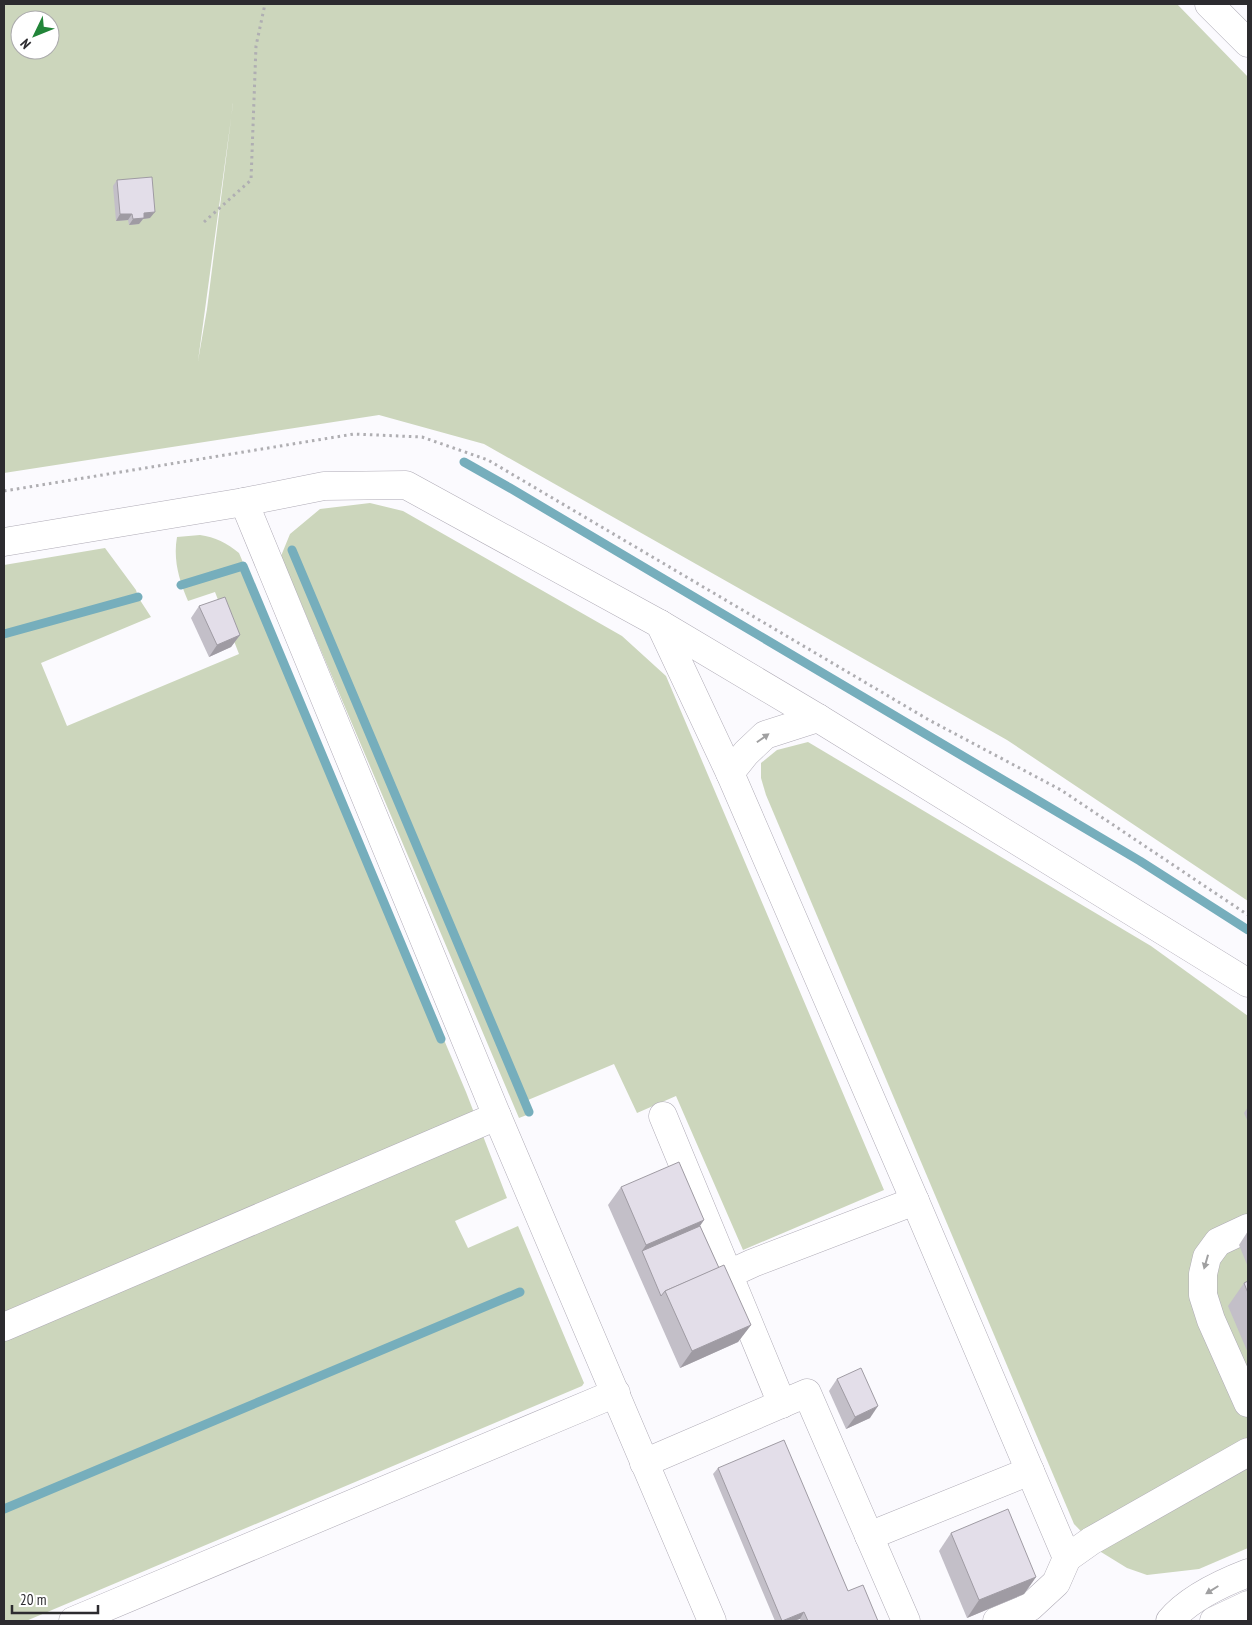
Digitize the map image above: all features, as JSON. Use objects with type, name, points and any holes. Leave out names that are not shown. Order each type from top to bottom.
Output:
[{"type":"street","points":[[1209,4],[1248,43]]},
{"type":"street","points":[[4,542],[244,502],[324,486],[406,485],[660,624],[818,718],[1248,983]]},
{"type":"street","points":[[244,502],[497,1116],[712,1621]]},
{"type":"street","points":[[660,624],[730,773],[1067,1558]]},
{"type":"street","points":[[730,773],[746,753],[765,735],[818,718]]},
{"type":"street","points":[[4,1327],[497,1116]]},
{"type":"street","points":[[663,1116],[782,1404]]},
{"type":"street","points":[[729,1274],[915,1201]]},
{"type":"street","points":[[1248,1228],[1218,1242],[1207,1257],[1203,1274],[1203,1295],[1211,1320],[1248,1404]]},
{"type":"street","points":[[73,1621],[616,1393]]},
{"type":"street","points":[[644,1463],[807,1393],[906,1621]]},
{"type":"street","points":[[997,1621],[1030,1607],[1056,1583],[1067,1558],[1090,1542],[1248,1452]]},
{"type":"street","points":[[869,1536],[1030,1471]]},
{"type":"street","points":[[1170,1621],[1178,1611],[1223,1583],[1248,1573]]},
{"type":"street","points":[[1214,1621],[1248,1605]]},
{"type":"path","points":[[204,222],[251,180],[256,46],[264,4]]},
{"type":"green space","points":[[4,4],[1177,4],[1248,77],[1248,901],[1007,740],[484,444],[379,415],[4,473]],"holes":[[[231,117],[207,309],[198,361]]]},
{"type":"green space","points":[[370,503],[403,511],[622,636],[666,676],[884,1190],[743,1250],[676,1096],[637,1113],[614,1064],[528,1100],[532,1113],[519,1118],[281,556],[290,534],[320,509]]},
{"type":"green space","points":[[200,535],[221,541],[239,553],[466,1092],[507,1198],[455,1221],[468,1248],[518,1226],[584,1383],[582,1386],[26,1621],[4,1621],[4,565],[105,548],[136,590],[138,597],[151,617],[41,663],[67,726],[239,654],[215,592],[188,601],[182,585],[176,562],[177,537]]},
{"type":"green space","points":[[808,742],[1151,946],[1248,1016],[1248,1548],[1199,1569],[1147,1575],[1127,1568],[1101,1552],[1074,1524],[766,795],[761,778],[761,763],[777,750]]},
{"type":"building","points":[[152,177],[155,212],[144,213],[144,218],[133,219],[132,214],[120,214],[117,180]]},
{"type":"building","points":[[225,597],[240,635],[217,645],[199,606]]},
{"type":"building","points":[[679,1162],[704,1220],[646,1245],[621,1187]]},
{"type":"building","points":[[700,1226],[719,1268],[665,1291],[661,1296],[642,1251]]},
{"type":"building","points":[[724,1265],[751,1325],[692,1351],[665,1291]]},
{"type":"building","points":[[1248,1281],[1248,1293],[1244,1283]]},
{"type":"building","points":[[861,1368],[878,1406],[855,1417],[837,1379]]},
{"type":"building","points":[[784,1440],[848,1591],[863,1585],[878,1621],[808,1621],[804,1612],[782,1621],[718,1468]]},
{"type":"building","points":[[1008,1509],[1036,1577],[979,1600],[951,1533]]},
{"type":"waterway","points":[[464,462],[1140,861],[1248,930]]},
{"type":"waterway","points":[[292,550],[529,1112]]},
{"type":"waterway","points":[[181,585],[243,566],[441,1039]]},
{"type":"waterway","points":[[4,634],[138,597]]},
{"type":"waterway","points":[[4,1509],[520,1292]]}]
